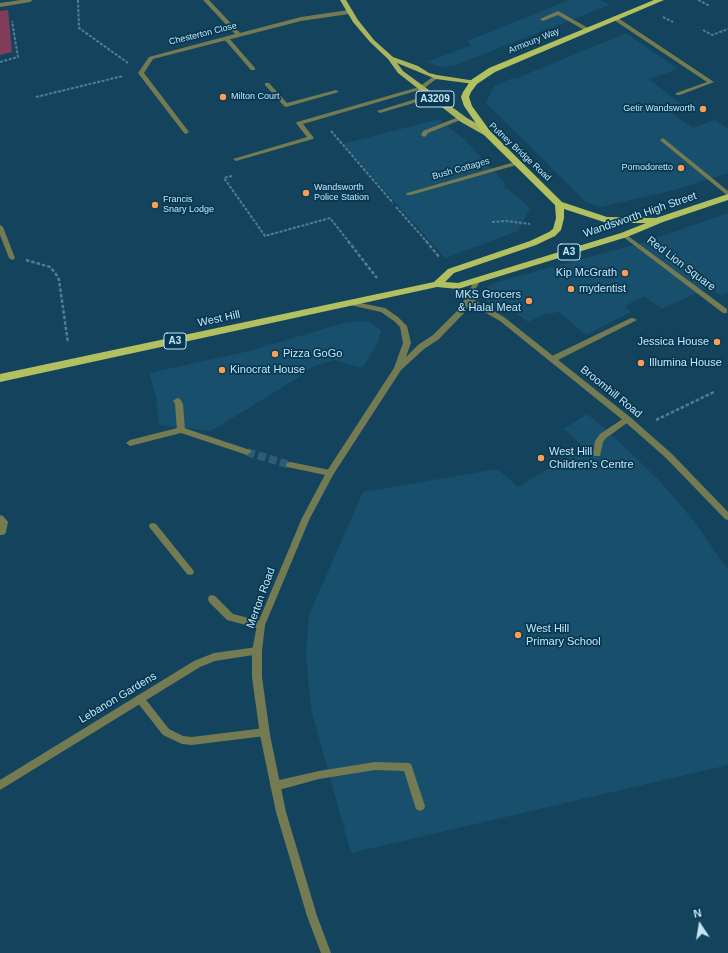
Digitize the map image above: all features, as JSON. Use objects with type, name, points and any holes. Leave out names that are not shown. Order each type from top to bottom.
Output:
[{"type":"highway","name":"Armoury Way","points":[[474,82],[492,70],[660,0]]},
{"type":"highway","name":"A3","points":[[474,82],[466,92],[465,97],[468,106],[487,133]]},
{"type":"highway","name":"Putney Bridge Road","points":[[487,133],[559,204]]},
{"type":"highway","name":"Wandsworth High Street","points":[[350,303],[437,284],[458,286],[624,235],[660,220],[728,197]]},
{"type":"highway","name":"A3","points":[[437,284],[451,271],[533,243],[552,234],[557,230],[560,218],[559,204],[607,220],[660,220]]},
{"type":"highway","name":"West Hill","points":[[0,378],[350,303]]},
{"type":"main road","name":"Putney Bridge Road","points":[[343,0],[349,12],[372,40],[391,58],[400,72],[462,118],[487,133]]},
{"type":"main road","name":"Putney Bridge Road","points":[[391,58],[416,67],[427,74],[436,77],[474,82]]},
{"type":"street","points":[[3,5],[30,0]]},
{"type":"street","points":[[206,0],[238,34]]},
{"type":"street","name":"Chesterton Close","points":[[142,73],[146,64],[152,58],[238,34],[314,17],[349,12]]},
{"type":"street","points":[[543,19],[558,13],[588,30]]},
{"type":"street","points":[[616,19],[711,82],[678,94]]},
{"type":"street","points":[[226,38],[253,69]]},
{"type":"street","points":[[142,73],[146,81],[186,132]]},
{"type":"street","points":[[236,159],[311,138],[299,123],[421,88],[436,77]]},
{"type":"street","points":[[267,84],[286,105],[336,92]]},
{"type":"street","points":[[380,111],[432,96]]},
{"type":"street","points":[[424,135],[425,132],[462,118]]},
{"type":"street","points":[[663,140],[728,194]]},
{"type":"street","name":"Bush Cottages","points":[[409,194],[518,163]]},
{"type":"street","points":[[0,227],[12,258]]},
{"type":"street","name":"Red Lion Square","points":[[624,235],[725,311]]},
{"type":"street","name":"Merton Road","points":[[398,368],[450,324],[462,311],[470,298],[472,288],[478,280]]},
{"type":"street","name":"Broomhill Road","points":[[470,298],[474,303],[502,319],[638,428],[669,456],[728,517]]},
{"type":"street","name":"Merton Road","points":[[326,953],[312,916],[281,812],[275,786],[257,677],[257,651],[261,625],[306,518],[330,474],[398,368],[407,343],[403,326],[396,318],[383,310],[350,303]]},
{"type":"street","points":[[553,359],[633,320]]},
{"type":"street","points":[[177,401],[179,404],[182,430]]},
{"type":"street","points":[[597,454],[599,441],[603,436],[627,419]]},
{"type":"street","points":[[130,443],[182,430],[247,452]]},
{"type":"street","points":[[290,465],[330,474]]},
{"type":"street","points":[[0,518],[4,522],[2,532]]},
{"type":"street","points":[[153,526],[190,572]]},
{"type":"street","points":[[212,599],[230,617],[261,625]]},
{"type":"street","name":"Lebanon Gardens","points":[[0,785],[197,664],[214,657],[257,651]]},
{"type":"street","points":[[140,699],[166,732],[182,740],[192,741],[265,732]]},
{"type":"street","points":[[275,786],[375,766],[408,767],[420,806]]},
{"type":"path","points":[[78,0],[79,28],[142,73]]},
{"type":"path","points":[[698,0],[710,6]]},
{"type":"path","points":[[0,62],[18,58],[10,9],[3,5]]},
{"type":"path","points":[[660,15],[673,22]]},
{"type":"path","points":[[703,30],[712,35],[728,29]]},
{"type":"path","points":[[36,98],[142,73]]},
{"type":"path","points":[[318,117],[440,257]]},
{"type":"path","points":[[237,174],[224,178],[265,236],[330,218],[377,278]]},
{"type":"path","points":[[492,222],[506,221],[534,224]]},
{"type":"path","points":[[12,258],[39,263],[50,268],[56,274],[62,293],[68,344]]},
{"type":"path","points":[[638,428],[714,392]]},
{"type":"shaded area","points":[[569,0],[601,0],[609,5],[456,65],[441,67],[427,62],[472,45],[467,41]]},
{"type":"shaded area","points":[[8,10],[12,52],[0,55],[0,11]]},
{"type":"shaded area","points":[[626,33],[678,69],[649,79],[685,107],[670,112],[693,128],[715,120],[728,129],[728,173],[674,190],[600,207],[587,203],[486,103],[494,86],[513,78],[515,79]]},
{"type":"shaded area","points":[[439,119],[465,140],[506,184],[504,186],[530,208],[518,231],[445,258],[343,144]]},
{"type":"shaded area","points":[[728,213],[728,292],[721,296],[709,287],[662,309],[644,296],[625,306],[631,312],[586,335],[558,311],[549,315],[546,313],[528,322],[516,313],[501,311],[488,303],[484,294],[487,287],[497,282],[645,242]]},
{"type":"shaded area","points":[[369,321],[381,331],[377,345],[362,368],[335,360],[314,366],[296,379],[211,431],[159,425],[156,397],[149,373],[245,352],[348,322]]},
{"type":"shaded area","name":"West Hill Primary School","points":[[587,414],[609,432],[660,481],[696,524],[728,570],[728,765],[351,853],[311,709],[306,655],[309,615],[363,492],[497,469],[518,487],[584,447],[564,429]]},
{"type":"tunnel","points":[[247,452],[290,465]]},
{"type":"place","name":"Milton Court","points":[[223,97]]},
{"type":"place","name":"Getir Wandsworth","points":[[703,109]]},
{"type":"place","name":"Pomodoretto","points":[[681,168]]},
{"type":"place","name":"Wandsworth Police Station","points":[[306,193]]},
{"type":"place","name":"Francis Snary Lodge","points":[[155,205]]},
{"type":"place","name":"Kip McGrath","points":[[625,273]]},
{"type":"place","name":"mydentist","points":[[571,289]]},
{"type":"place","name":"MKS Grocers & Halal Meat","points":[[529,301]]},
{"type":"place","name":"Jessica House","points":[[717,342]]},
{"type":"place","name":"Pizza GoGo","points":[[275,354]]},
{"type":"place","name":"Illumina House","points":[[641,363]]},
{"type":"place","name":"Kinocrat House","points":[[222,370]]},
{"type":"place","name":"West Hill Children's Centre","points":[[541,458]]},
{"type":"place","name":"West Hill Primary School","points":[[518,635]]}]
